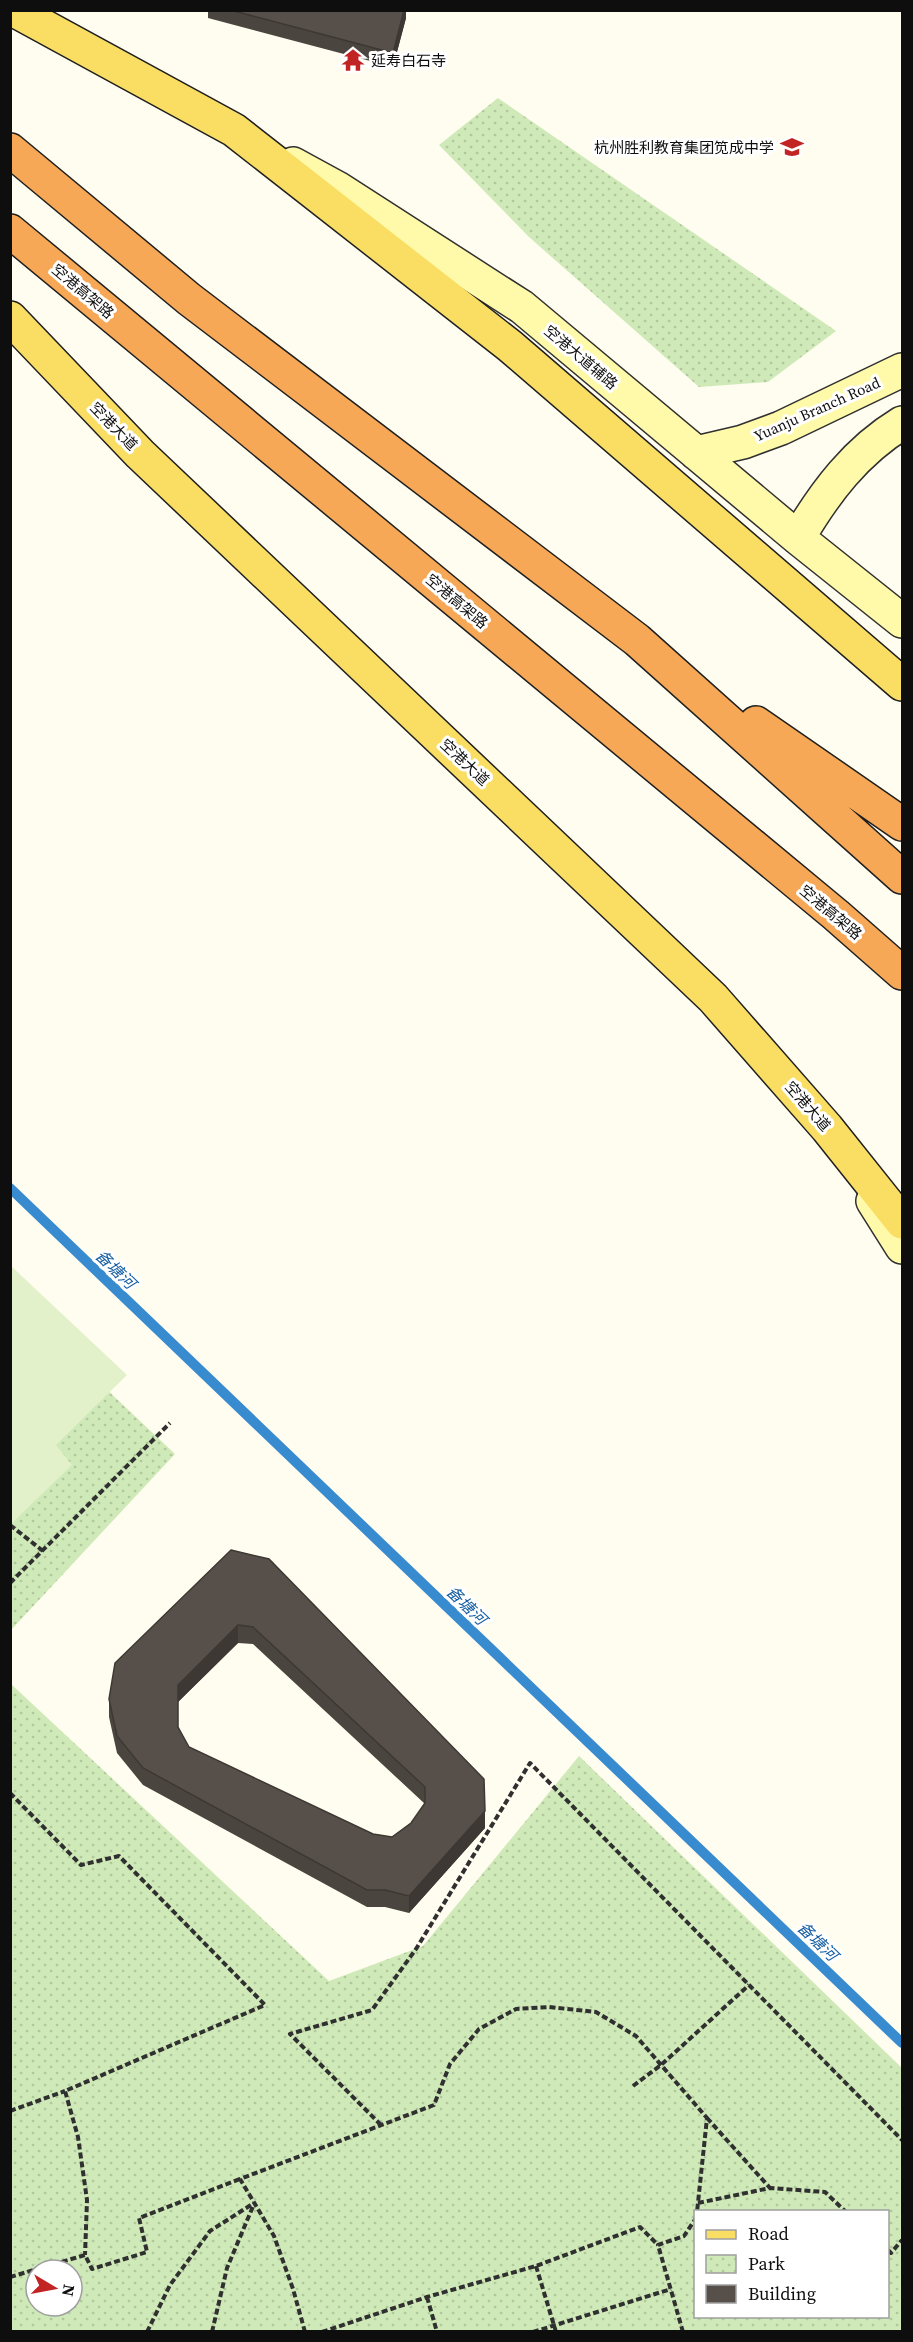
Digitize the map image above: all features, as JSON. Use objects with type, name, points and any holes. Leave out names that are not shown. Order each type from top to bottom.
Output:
[{"type":"highway","points":[[10,150],[189,299],[637,640],[903,824]]},
{"type":"highway","name":"空港高架路","points":[[10,231],[903,973]]},
{"type":"highway","points":[[637,640],[903,877]]},
{"type":"highway","points":[[836,915],[903,986]]},
{"type":"main road","points":[[14,10],[234,130],[510,346],[903,684]]},
{"type":"main road","name":"空港大道辅路","points":[[234,130],[337,188],[522,307],[798,538],[903,621]]},
{"type":"main road","name":"空港大道","points":[[10,318],[140,454],[713,998],[827,1128],[903,1222]]},
{"type":"main road","name":"Yuanju Branch Road","points":[[696,453],[743,442],[781,428],[903,370]]},
{"type":"main road","points":[[798,538],[818,503],[852,461],[903,423]]},
{"type":"main road","points":[[827,1128],[903,1247]]},
{"type":"path","points":[[10,1583],[170,1423]]},
{"type":"path","points":[[10,1525],[43,1551]]},
{"type":"path","points":[[381,2125],[290,2034],[372,2010],[416,1949],[530,1763],[903,2140]]},
{"type":"path","points":[[10,1793],[81,1865],[119,1856],[265,2005],[65,2091],[10,2111]]},
{"type":"path","points":[[633,2086],[661,2065],[749,1985]]},
{"type":"path","points":[[65,2091],[78,2137],[87,2200],[85,2255],[92,2269],[147,2252],[139,2218],[434,2105],[450,2064],[478,2029],[516,2009],[549,2007],[596,2012],[636,2036],[771,2188]]},
{"type":"path","points":[[697,2210],[707,2118]]},
{"type":"path","points":[[240,2179],[274,2236],[305,2331]]},
{"type":"path","points":[[698,2203],[771,2188],[825,2192],[845,2210]]},
{"type":"path","points":[[147,2331],[170,2285],[210,2231],[254,2203]]},
{"type":"path","points":[[212,2331],[227,2268],[254,2203]]},
{"type":"path","points":[[658,2245],[684,2236],[694,2221]]},
{"type":"path","points":[[322,2331],[427,2297],[536,2266],[640,2227],[658,2245],[683,2331]]},
{"type":"path","points":[[889,2251],[891,2253],[903,2240]]},
{"type":"path","points":[[10,2277],[85,2255]]},
{"type":"path","points":[[536,2266],[556,2331]]},
{"type":"path","points":[[533,2331],[671,2289]]},
{"type":"path","points":[[427,2297],[437,2331]]},
{"type":"green space","points":[[498,98],[836,331],[768,382],[699,387],[529,237],[439,145]]},
{"type":"green space","points":[[10,1265],[127,1375],[56,1445],[72,1465],[11,1524]]},
{"type":"green space","points":[[10,1298],[175,1454],[11,1630],[10,1630]]},
{"type":"green space","points":[[11,1684],[329,1981],[423,1946],[579,1756],[902,2068],[902,2331],[11,2331]]},
{"type":"building","points":[[230,10],[404,10],[393,53]]},
{"type":"building","points":[[231,1550],[269,1559],[484,1779],[485,1811],[409,1896],[385,1890],[367,1890],[143,1768],[117,1736],[109,1699],[115,1663]],"holes":[[[238,1625],[253,1627],[425,1787],[425,1803],[411,1823],[392,1837],[373,1834],[189,1747],[178,1727],[178,1685]]]},
{"type":"waterway","name":"备塘河","points":[[10,1188],[902,2043]]},
{"type":"place","name":"延寿白石寺","points":[[353,60]]},
{"type":"place","name":"杭州胜利教育集团笕成中学","points":[[792,147]]}]
